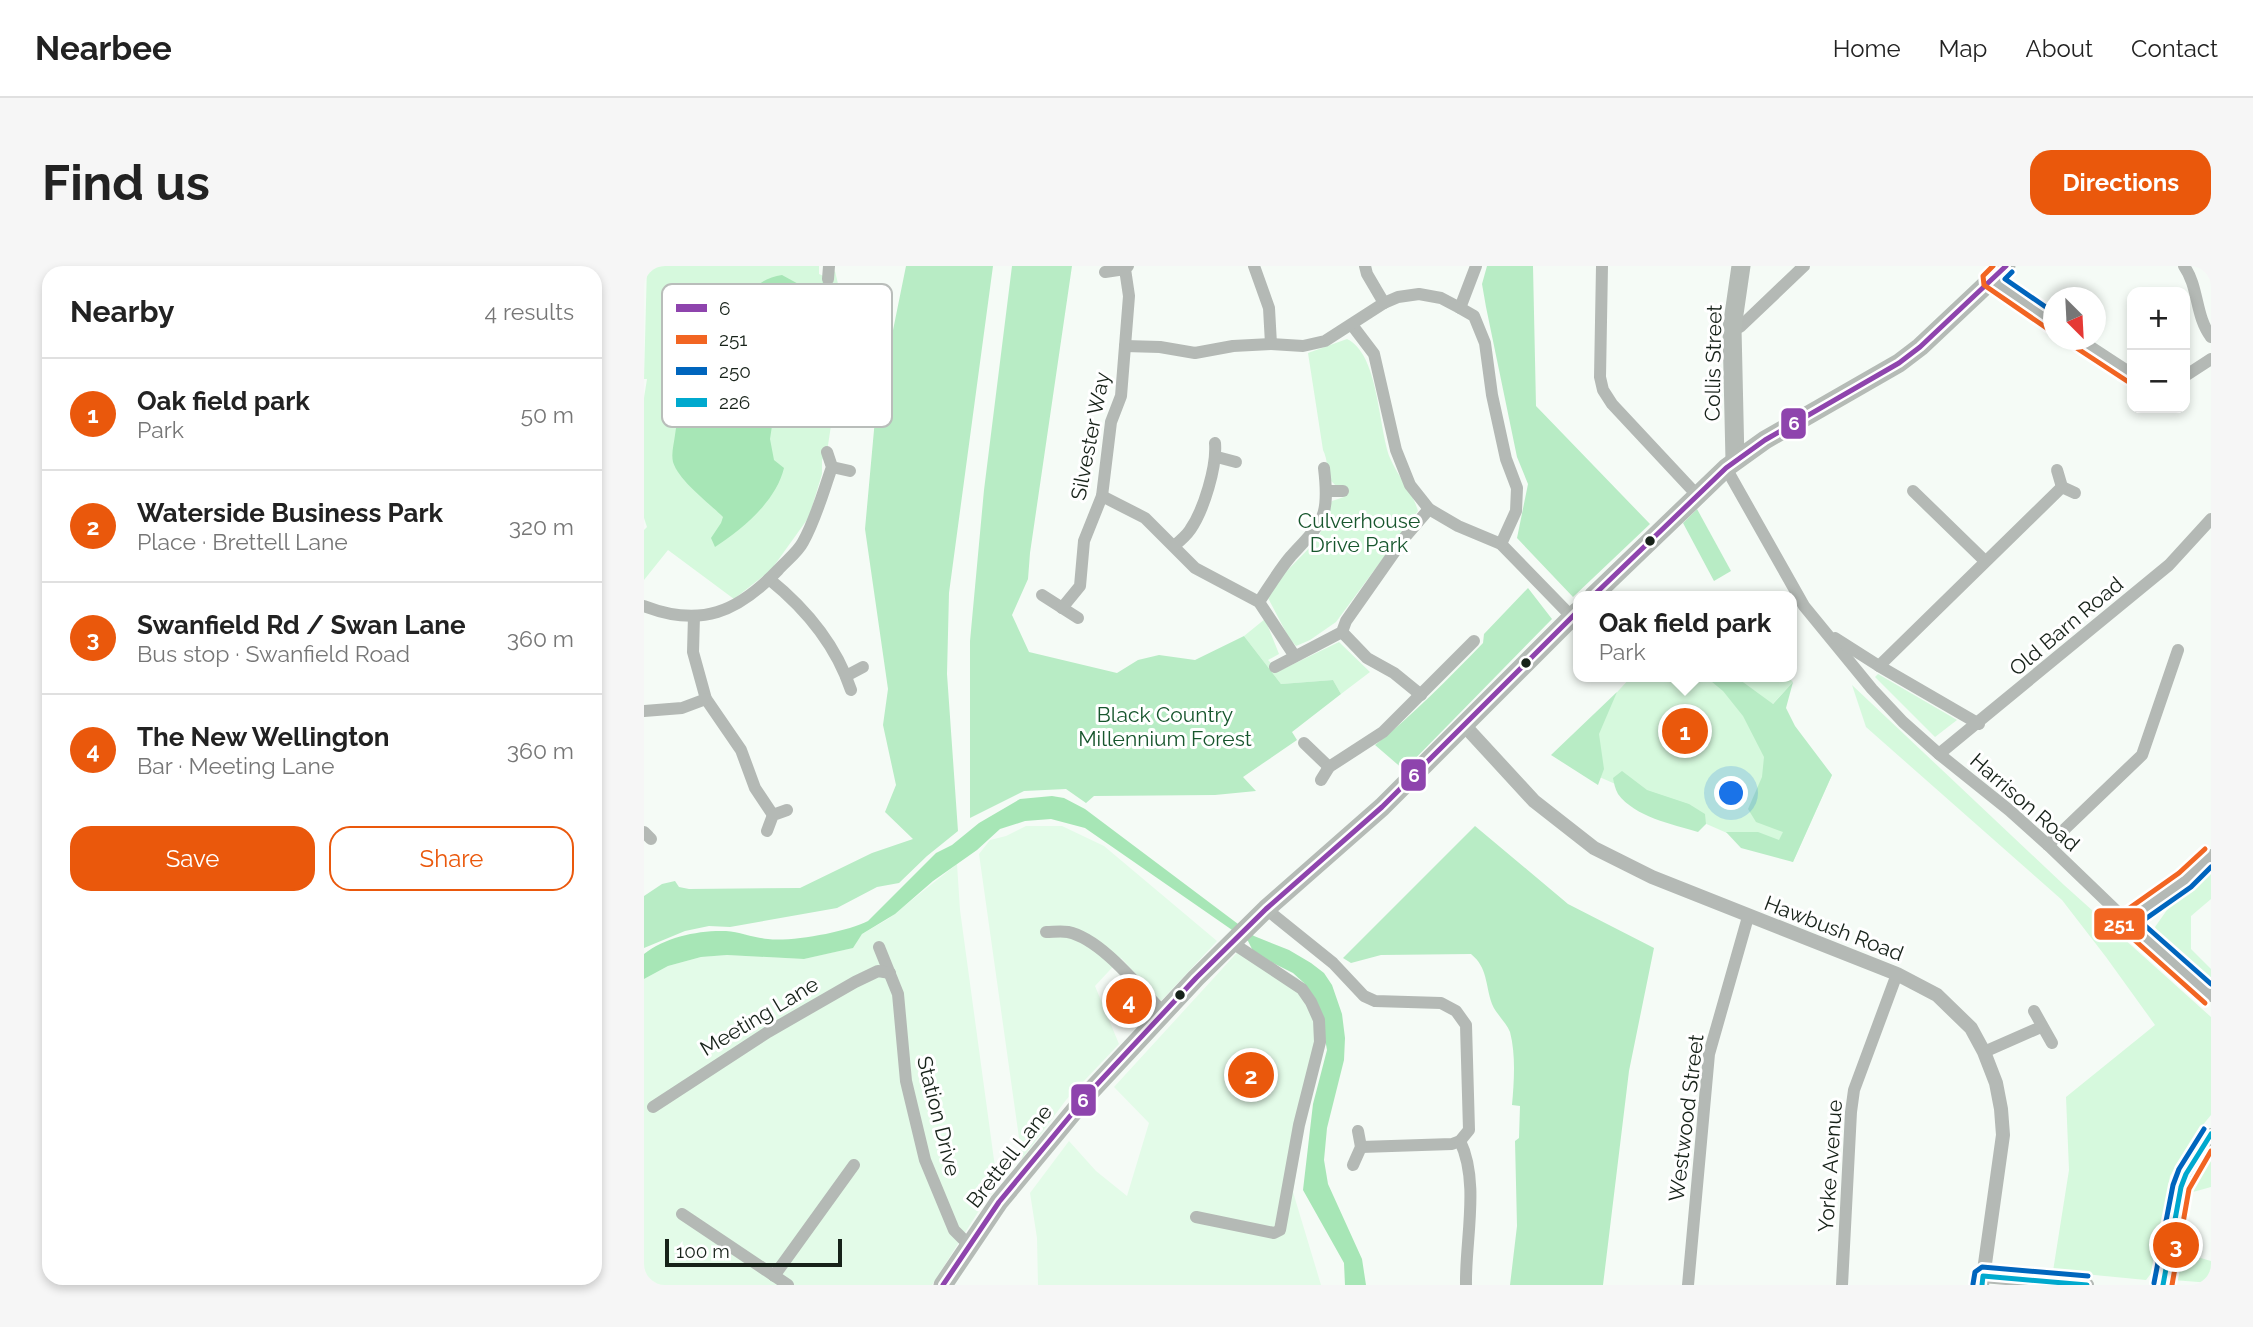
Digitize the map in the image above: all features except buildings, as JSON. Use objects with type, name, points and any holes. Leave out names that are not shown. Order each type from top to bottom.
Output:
[{"type":"main road","name":"Collis Street","points":[[1730,465],[1732,328],[1741,266]]},
{"type":"main road","points":[[1598,591],[1730,465],[1765,440],[1899,363],[2006,266]]},
{"type":"main road","name":"Brettell Lane","points":[[943,1285],[999,1202],[1090,1091],[1248,925],[1382,807],[1573,616]]},
{"type":"street","points":[[1254,266],[1269,308],[1271,344]]},
{"type":"street","points":[[1365,266],[1384,303]]},
{"type":"street","points":[[1460,308],[1476,266]]},
{"type":"street","points":[[1602,266],[1600,377],[1603,390],[1612,404],[1697,495]]},
{"type":"street","points":[[1732,328],[1740,327],[1804,266]]},
{"type":"street","points":[[2184,266],[2191,275],[2203,326],[2211,337]]},
{"type":"street","points":[[1105,272],[1126,268]]},
{"type":"street","name":"Silvester Way","points":[[1062,608],[1080,586],[1084,541],[1102,496],[1111,422],[1121,396],[1129,296],[1126,268]]},
{"type":"street","points":[[1991,281],[2043,315]]},
{"type":"street","points":[[1125,346],[1160,347],[1195,353],[1233,346],[1303,346],[1325,341],[1398,297],[1419,294],[1441,299],[1460,308],[1474,316],[1485,343],[1492,395],[1506,458],[1517,488],[1516,511],[1501,544]]},
{"type":"street","points":[[1352,325],[1374,354],[1396,450],[1410,485],[1429,509],[1458,526],[1501,544],[1573,612]]},
{"type":"street","points":[[2095,350],[2127,371]]},
{"type":"street","points":[[2190,373],[2211,359]]},
{"type":"street","points":[[1174,547],[1191,529],[1202,505],[1217,457],[1215,443]]},
{"type":"street","points":[[644,606],[694,616],[718,612],[736,606],[769,579],[802,545],[832,467],[827,452]]},
{"type":"street","points":[[1217,457],[1236,462]]},
{"type":"street","name":"Harrison Road","points":[[1730,465],[1796,591]]},
{"type":"street","points":[[832,467],[850,471]]},
{"type":"street","points":[[1259,602],[1289,558],[1312,535],[1325,512],[1327,491],[1324,468]]},
{"type":"street","points":[[2057,470],[2062,487],[2075,493]]},
{"type":"street","points":[[1879,666],[2062,487]]},
{"type":"street","points":[[1327,491],[1343,491]]},
{"type":"street","points":[[1913,492],[1984,561]]},
{"type":"street","points":[[1102,496],[1146,518],[1195,568],[1259,602],[1294,655]]},
{"type":"street","points":[[1275,667],[1342,632],[1346,621],[1405,537],[1429,509]]},
{"type":"street","name":"Old Barn Road","points":[[1939,754],[1979,724],[2169,565],[2211,519]]},
{"type":"street","points":[[769,579],[806,611],[846,676],[851,690]]},
{"type":"street","name":"Harrison Road","points":[[1797,593],[1823,630],[1903,722],[2009,810],[2211,996]]},
{"type":"street","points":[[1042,595],[1078,618]]},
{"type":"street","points":[[694,616],[693,652],[706,699],[741,750],[755,788],[773,815]]},
{"type":"street","name":"Harrison Road","points":[[1823,630],[1979,724]]},
{"type":"street","points":[[1342,632],[1367,658],[1394,673],[1421,695]]},
{"type":"street","points":[[1321,780],[1329,767],[1383,732],[1474,641]]},
{"type":"street","points":[[2048,845],[2142,755],[2178,650]]},
{"type":"street","points":[[846,676],[863,667]]},
{"type":"street","points":[[644,711],[682,708],[706,699]]},
{"type":"street","name":"Hawbush Road","points":[[1464,725],[1534,801],[1594,848],[1651,877],[1897,974],[1937,995],[1971,1028],[1996,1083],[2003,1135],[1982,1281]]},
{"type":"street","points":[[1304,743],[1329,767]]},
{"type":"street","points":[[767,831],[773,815],[787,810]]},
{"type":"street","points":[[2127,921],[2185,880],[2211,855]]},
{"type":"street","points":[[1266,909],[1333,963],[1364,996],[1375,1001],[1441,1003],[1456,1011],[1466,1025],[1469,1130],[1460,1141],[1452,1144],[1361,1147]]},
{"type":"street","name":"Westwood Street","points":[[1688,1285],[1709,1054],[1748,917]]},
{"type":"street","points":[[1046,932],[1068,932],[1090,941],[1112,959],[1165,1014]]},
{"type":"street","points":[[1196,1217],[1274,1233],[1280,1230],[1299,1125],[1320,1042],[1319,1020],[1302,989],[1232,941]]},
{"type":"street","name":"Station Drive","points":[[879,947],[898,994],[905,1081],[925,1160],[954,1230],[970,1246]]},
{"type":"street","name":"Meeting Lane","points":[[653,1107],[768,1032],[855,982],[878,971],[890,973]]},
{"type":"street","name":"Yorke Avenue","points":[[1842,1285],[1854,1090],[1897,974]]},
{"type":"street","points":[[2034,1011],[2052,1043]]},
{"type":"street","points":[[1984,1052],[2041,1027]]},
{"type":"street","points":[[1353,1165],[1361,1147],[1358,1131]]},
{"type":"street","points":[[2163,1285],[2181,1187],[2186,1174],[2209,1140]]},
{"type":"street","points":[[1460,1141],[1468,1171],[1470,1242],[1466,1285]]},
{"type":"street","points":[[774,1276],[854,1165]]},
{"type":"street","points":[[682,1213],[788,1285]]},
{"type":"street","points":[[1982,1281],[2087,1285]]},
{"type":"shaded area","points":[[782,275],[798,284],[760,284]]},
{"type":"shaded area","points":[[676,427],[772,427],[770,439],[774,460],[784,468],[766,503],[747,523],[715,547],[711,538],[723,517],[676,469],[673,448]]},
{"type":"shaded area","points":[[1052,796],[1064,798],[1085,809],[1254,936],[1289,950],[1311,963],[1324,973],[1332,985],[1342,1014],[1344,1060],[1327,1128],[1324,1160],[1328,1184],[1362,1259],[1366,1285],[1345,1285],[1344,1263],[1303,1190],[1313,1104],[1327,1050],[1320,1010],[1304,983],[1293,973],[1257,955],[1248,941],[1085,828],[1051,819],[1025,821],[1000,829],[895,914],[862,934],[853,948],[804,959],[727,955],[701,957],[668,966],[644,979],[644,954],[662,943],[683,936],[726,931],[778,940],[804,938],[868,921],[936,853],[952,845],[979,823],[1020,799]]},
{"type":"shaded area","points":[[1026,826],[1062,826],[1104,846],[1217,941],[1161,1001],[1121,958],[1095,986],[1119,1044],[1066,1100],[1022,1159],[979,854],[990,840]]},
{"type":"shaded area","points":[[957,864],[960,910],[997,1182],[932,1285],[644,1285],[644,979],[668,966],[701,957],[727,955],[804,959],[852,948],[862,934],[888,919]]},
{"type":"shaded area","points":[[1244,945],[1256,956],[1298,978],[1314,1004],[1321,1045],[1308,1100],[1293,1192],[1321,1285],[1038,1285],[1037,1238],[1030,1193],[1069,1141],[1096,1171],[1127,1196],[1149,1123],[1114,1087]]},
{"type":"green space","points":[[647,266],[819,266],[819,274],[828,278],[835,271],[838,284],[662,284],[662,427],[831,427],[827,452],[822,460],[822,474],[809,517],[771,570],[734,599],[668,550],[644,580],[644,530],[647,527],[644,518],[644,398],[647,379],[644,379]]},
{"type":"green space","points":[[906,266],[993,266],[949,593],[947,674],[958,831],[899,883],[877,887],[837,908],[730,927],[709,926],[685,931],[644,948],[644,896],[662,884],[675,881],[679,887],[689,889],[800,888],[872,853],[913,839],[885,812],[896,785],[883,725],[888,689],[865,529],[874,427],[892,427],[892,335]]},
{"type":"green space","name":"Black Country Millennium Forest","points":[[1012,266],[1072,266],[1028,579],[1012,615],[1029,652],[1117,673],[1138,660],[1159,655],[1195,660],[1244,636],[1281,684],[1333,680],[1341,694],[1292,732],[1297,740],[1243,777],[1256,791],[1215,795],[1094,796],[1086,803],[1066,789],[1024,791],[970,818],[970,641],[984,490]]},
{"type":"green space","points":[[1487,266],[1533,266],[1536,406],[1650,524],[1579,591],[1573,591],[1573,597],[1517,538],[1528,484],[1517,457],[1482,284]]},
{"type":"green space","name":"Culverhouse Drive Park","points":[[1347,339],[1358,347],[1366,360],[1372,375],[1390,458],[1413,497],[1418,511],[1336,622],[1296,646],[1268,598],[1280,578],[1318,539],[1332,501],[1344,497],[1329,476],[1308,353]]},
{"type":"green space","points":[[1697,509],[1731,571],[1714,581],[1683,523]]},
{"type":"green space","points":[[1528,588],[1552,619],[1404,770],[1375,745],[1483,643],[1484,634]]},
{"type":"green space","points":[[1265,619],[1279,654],[1268,660],[1279,671],[1339,642],[1370,672],[1341,694],[1333,680],[1281,684],[1244,636]]},
{"type":"green space","points":[[1878,674],[1957,720],[1935,737],[1875,677]]},
{"type":"green space","points":[[1626,682],[1793,682],[1767,710],[1832,775],[1793,862],[1588,772],[1562,752]]},
{"type":"green space","points":[[1712,682],[1743,682],[1773,704],[1793,682],[1786,708],[1795,726],[1832,775],[1793,862],[1741,848],[1726,832],[1758,832],[1779,840],[1783,832],[1756,822],[1748,809],[1762,777],[1764,757],[1743,716]]},
{"type":"green space","points":[[1852,685],[2064,885],[2211,1017],[2211,1115],[2197,1132],[2170,1176],[2156,1267],[2146,1280],[2053,1271],[2069,1170],[2066,1097],[2155,1025],[2062,900],[1866,727]]},
{"type":"green space","points":[[1617,692],[1599,734],[1604,769],[1598,785],[1551,755]]},
{"type":"green space","points":[[1622,771],[1647,790],[1689,804],[1705,814],[1706,824],[1698,832],[1655,819],[1634,809],[1615,788],[1613,778]]},
{"type":"green space","points":[[1475,826],[1568,904],[1654,948],[1629,1071],[1603,1285],[1510,1285],[1517,1226],[1515,1141],[1519,1138],[1520,1106],[1512,1105],[1514,1059],[1510,1032],[1492,1004],[1483,971],[1476,959],[1471,954],[1381,955],[1351,963],[1343,958]]},
{"type":"green space","points":[[2211,870],[2211,899],[2191,916],[2191,949],[2211,969],[2211,986],[2161,942],[2155,927],[2167,910]]},
{"type":"green space","points":[[2211,1160],[2211,1187],[2193,1192],[2203,1165]]},
{"type":"green space","points":[[2187,1246],[2194,1256],[2211,1261],[2211,1283],[2173,1280]]},
{"type":"transit line","name":"251","points":[[1993,266],[1983,276],[1984,285],[2043,326]]},
{"type":"transit line","name":"6","points":[[1598,591],[1726,468],[1765,440],[1899,363],[1920,347],[2006,266]]},
{"type":"transit line","name":"250","points":[[2012,272],[2005,279],[2043,305]]},
{"type":"transit line","name":"251","points":[[2080,350],[2127,381]]},
{"type":"transit line","name":"6","points":[[943,1285],[999,1202],[1090,1092],[1196,978],[1266,909],[1382,807],[1573,616]]},
{"type":"transit line","name":"251","points":[[2205,849],[2179,873],[2121,914],[2118,921],[2121,928],[2205,1003]]},
{"type":"transit line","name":"250","points":[[2211,867],[2191,887],[2141,922],[2211,984]]},
{"type":"transit line","name":"250","points":[[2154,1283],[2173,1185],[2179,1169],[2204,1129]]},
{"type":"transit line","name":"226","points":[[2163,1285],[2181,1187],[2211,1134]]},
{"type":"transit line","name":"251","points":[[2172,1285],[2189,1189],[2211,1151]]},
{"type":"transit line","name":"250","points":[[1973,1284],[1975,1272],[1982,1267],[2088,1276]]},
{"type":"transit line","name":"226","points":[[1982,1285],[1983,1276],[2087,1285]]},
{"type":"place","name":"Oak field park","points":[[1685,731]]},
{"type":"place","name":"The New Wellington","points":[[1129,1001]]},
{"type":"place","name":"Waterside Business Park","points":[[1251,1075]]},
{"type":"place","name":"Swanfield Rd / Swan Lane","points":[[2176,1245]]}]
